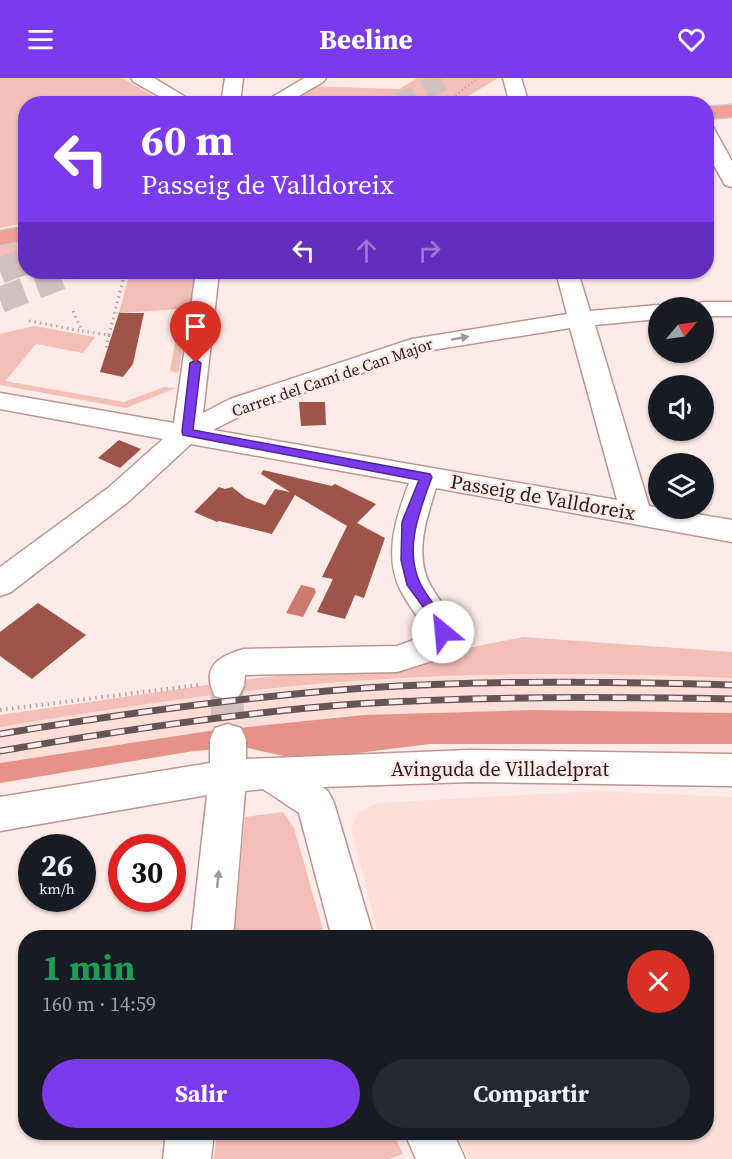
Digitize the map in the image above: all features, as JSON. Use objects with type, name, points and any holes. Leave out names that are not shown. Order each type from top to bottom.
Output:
[{"type":"main road","points":[[714,112],[732,111]]},
{"type":"main road","points":[[0,238],[18,235]]},
{"type":"street","points":[[140,78],[173,96]]},
{"type":"street","points":[[231,96],[234,78]]},
{"type":"street","points":[[284,96],[316,78]]},
{"type":"street","points":[[512,78],[518,96]]},
{"type":"street","points":[[714,145],[729,171]]},
{"type":"street","points":[[187,432],[206,279]]},
{"type":"street","points":[[569,279],[636,513]]},
{"type":"street","points":[[714,309],[732,309]]},
{"type":"street","name":"Carrer del Camí de Can Major","points":[[0,584],[118,495],[187,432],[240,405],[421,344],[579,319],[648,313]]},
{"type":"street","name":"Passeig de Valldoreix","points":[[0,401],[187,432],[732,531]]},
{"type":"street","points":[[213,685],[234,665],[244,662],[397,659],[417,656],[434,645],[443,632],[438,618],[414,585],[408,560],[409,522],[426,477]]},
{"type":"street","points":[[0,814],[228,758],[213,930]]},
{"type":"street","name":"Avinguda de Villadelprat","points":[[228,758],[269,773],[469,766],[732,770]]},
{"type":"street","points":[[269,773],[315,803],[351,930]]},
{"type":"street","points":[[187,1159],[189,1140]]},
{"type":"street","points":[[431,1140],[441,1159]]},
{"type":"path","points":[[455,96],[478,78]]},
{"type":"path","points":[[106,349],[123,279]]},
{"type":"path","points":[[73,311],[82,331]]},
{"type":"path","points":[[28,321],[110,335]]},
{"type":"path","points":[[0,710],[213,685]]},
{"type":"shaded area","points":[[0,78],[122,78],[154,96],[18,96],[18,224],[0,228]]},
{"type":"shaded area","points":[[417,78],[498,78],[468,96],[284,96],[301,86],[399,89]]},
{"type":"shaded area","points":[[18,242],[18,260],[0,264],[0,245]]},
{"type":"shaded area","points":[[128,279],[197,279],[178,373],[170,371],[181,309],[119,313]]},
{"type":"shaded area","points":[[34,326],[95,337],[83,353],[36,344],[5,381],[124,402],[164,387],[176,388],[126,408],[0,385],[0,334]]},
{"type":"shaded area","points":[[301,585],[314,588],[316,592],[303,617],[286,613]]},
{"type":"shaded area","points":[[523,637],[732,652],[732,678],[550,674],[323,683],[138,705],[0,727],[0,715],[241,680],[447,658],[468,648]]},
{"type":"shaded area","points":[[629,674],[732,678],[732,713],[534,710],[364,715],[209,731],[0,763],[0,727],[129,706],[250,691],[369,680],[503,675]]},
{"type":"shaded area","points":[[534,710],[732,713],[732,744],[430,744],[302,760],[243,747],[194,751],[0,783],[0,763],[209,731],[364,715]]},
{"type":"shaded area","points":[[597,791],[732,797],[732,1159],[469,1159],[460,1140],[714,1140],[714,930],[377,930],[351,829],[358,813],[377,803]]},
{"type":"shaded area","points":[[283,812],[294,828],[323,930],[235,930],[245,817]]},
{"type":"shaded area","points":[[216,1140],[396,1140],[403,1154],[389,1159],[214,1159]]},
{"type":"building","points":[[119,313],[144,313],[133,364],[123,377],[100,372]]},
{"type":"building","points":[[299,402],[325,402],[326,425],[301,426]]},
{"type":"building","points":[[119,440],[141,449],[120,468],[98,458]]},
{"type":"building","points":[[263,470],[332,486],[335,484],[376,504],[357,523],[385,538],[364,598],[355,595],[345,619],[317,612],[333,579],[322,577],[347,526],[295,495],[272,534],[217,522],[194,512],[219,487],[225,489],[232,487],[246,498],[265,505],[275,489],[290,492],[261,474]]},
{"type":"building","points":[[38,603],[86,635],[32,679],[0,656],[0,632]]},
{"type":"tunnel","points":[[414,96],[449,78]]},
{"type":"tunnel","points":[[0,271],[18,264]]},
{"type":"tunnel","points":[[0,300],[55,279]]},
{"type":"tunnel","points":[[227,686],[228,739]]},
{"type":"railway","points":[[0,734],[182,707],[365,688],[548,682],[732,685]]},
{"type":"railway","points":[[0,751],[177,723],[355,704],[544,698],[732,699]]},
{"type":"route","points":[[196,363],[187,432],[426,477],[409,522],[408,560],[414,585],[438,618],[443,632]]}]
